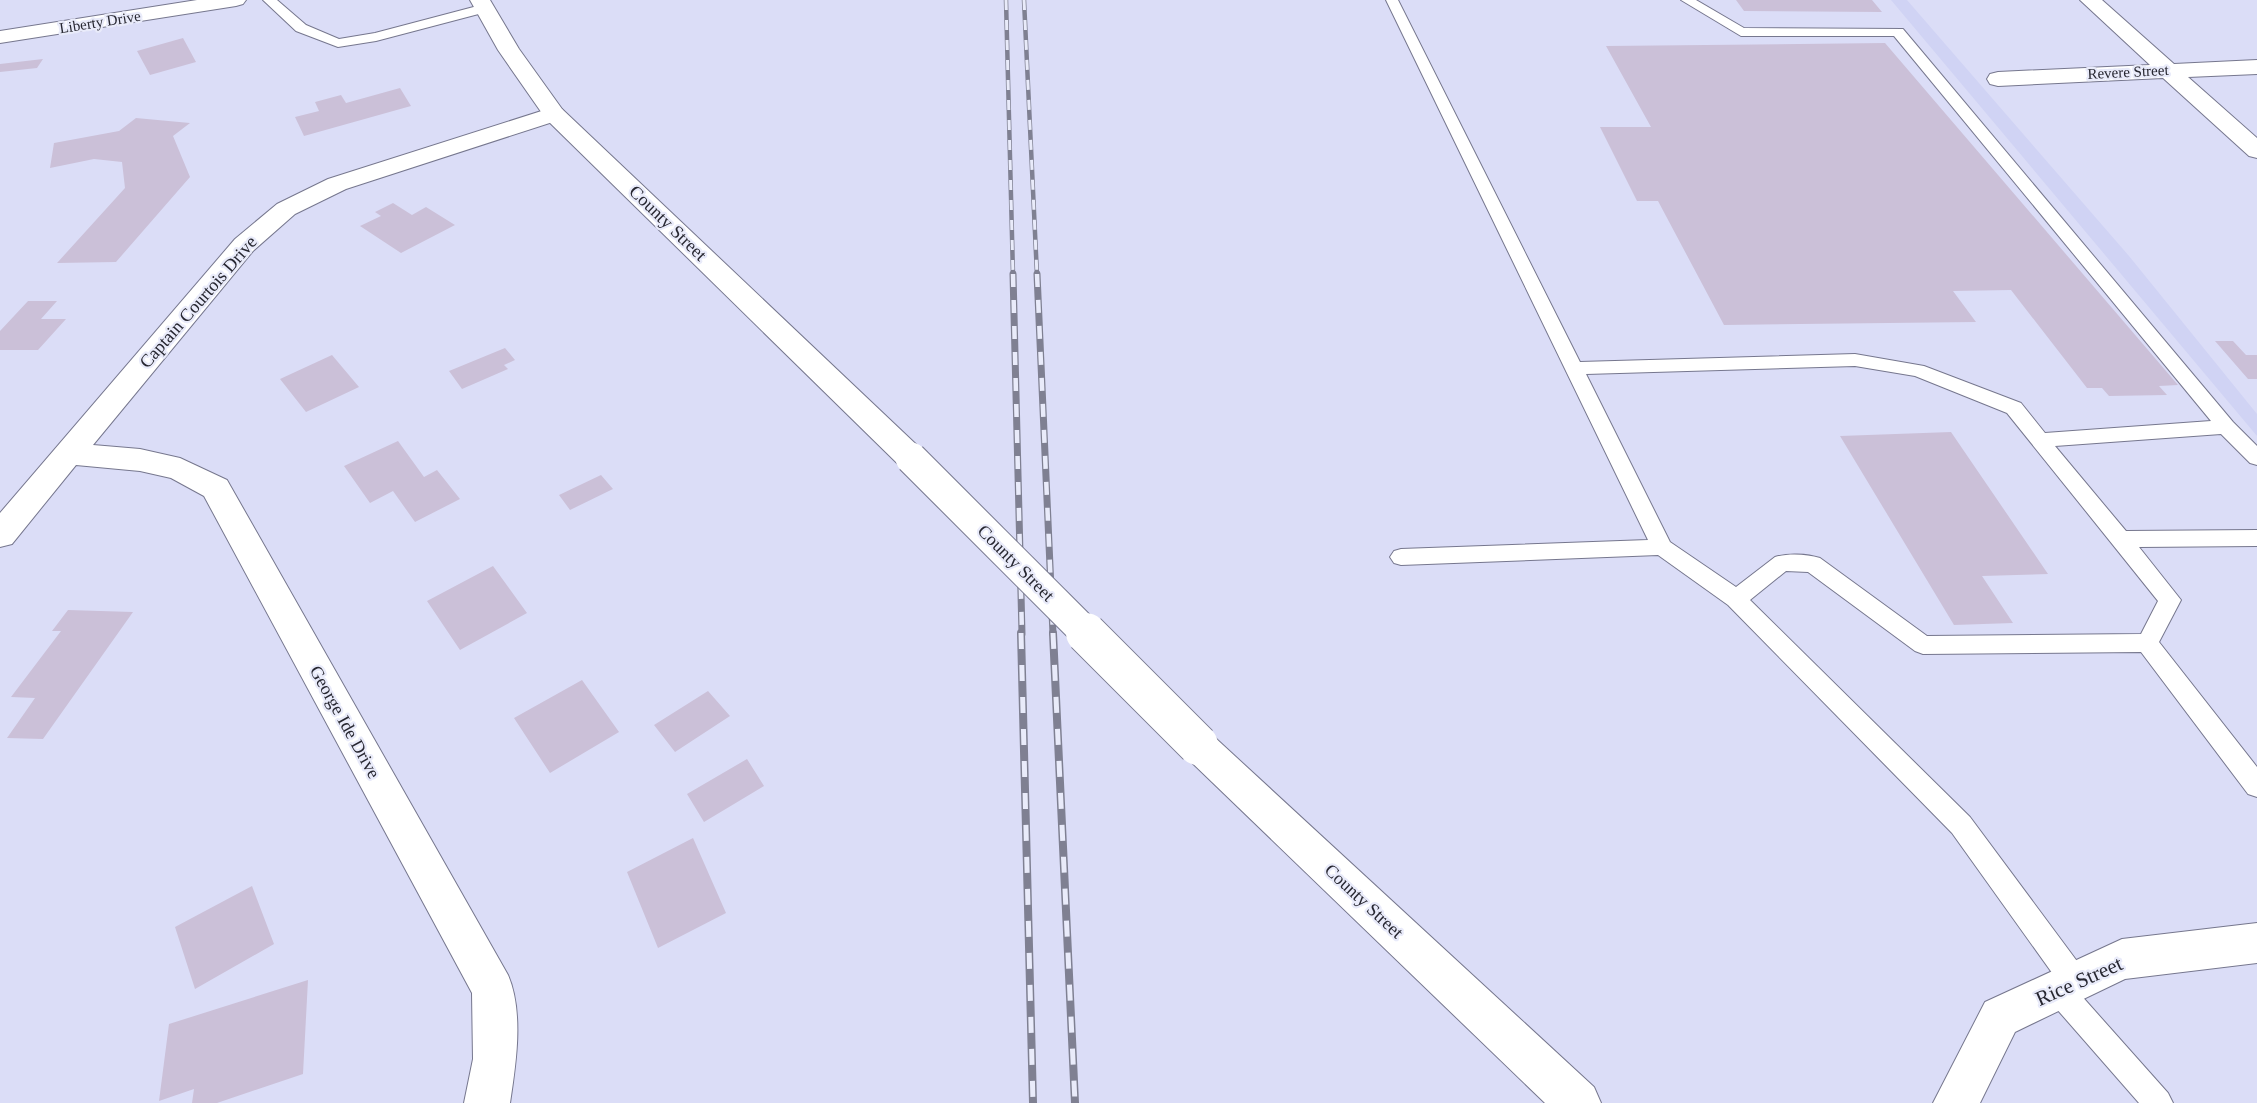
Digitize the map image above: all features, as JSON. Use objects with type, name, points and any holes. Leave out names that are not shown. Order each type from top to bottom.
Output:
[{"type":"street","name":"Liberty Drive","points":[[0,37],[236,0]]},
{"type":"street","points":[[2090,0],[2257,152]]},
{"type":"street","name":"County Street","points":[[482,4],[509,50],[554,114],[912,458],[1198,745],[1578,1103]]},
{"type":"street","name":"Revere Street","points":[[1998,79],[2257,67]]},
{"type":"street","name":"Captain Courtois Drive","points":[[0,536],[244,245],[286,209],[337,184],[554,114]]},
{"type":"street","name":"George Ide Drive","points":[[69,454],[140,460],[180,469],[216,488],[494,990],[495,1059],[487,1103]]},
{"type":"street","name":"Rice Street","points":[[1956,1103],[2000,1017],[2122,959],[2257,943]]},
{"type":"lane","points":[[270,0],[301,28],[338,43],[376,37],[482,4]]},
{"type":"lane","points":[[1392,0],[1662,547],[1736,599],[1961,825],[2066,985],[2158,1103]]},
{"type":"lane","points":[[1687,0],[1741,32],[1898,32],[2226,427],[2257,458]]},
{"type":"lane","points":[[1574,368],[1856,360],[1918,370],[2014,408],[2170,600],[2147,643]]},
{"type":"lane","points":[[2041,440],[2226,427]]},
{"type":"lane","points":[[2121,539],[2257,538]]},
{"type":"lane","points":[[1401,557],[1662,547]]},
{"type":"lane","points":[[1736,599],[1782,563],[1813,564],[1923,645],[2147,643]]},
{"type":"lane","points":[[2147,643],[2257,786]]},
{"type":"shaded area","points":[[1891,0],[1907,0],[2129,256],[2257,414],[2257,436]]},
{"type":"building","points":[[1736,0],[1872,0],[1882,12],[1744,11]]},
{"type":"building","points":[[183,38],[196,62],[150,75],[137,51]]},
{"type":"building","points":[[1885,43],[2178,385],[2159,386],[2167,395],[2109,396],[2102,388],[2087,388],[2011,290],[1953,291],[1976,322],[1724,325],[1658,201],[1637,201],[1600,127],[1651,127],[1606,46]]},
{"type":"building","points":[[43,59],[37,68],[0,72],[0,64]]},
{"type":"building","points":[[400,88],[411,106],[304,136],[295,117],[319,111],[315,102],[341,95],[346,103]]},
{"type":"building","points":[[136,118],[190,123],[173,136],[190,177],[116,262],[57,263],[125,188],[122,162],[94,159],[50,168],[54,143],[119,131]]},
{"type":"building","points":[[393,203],[412,215],[426,207],[455,225],[401,253],[360,226],[381,216],[375,212]]},
{"type":"building","points":[[28,301],[57,301],[41,319],[66,319],[38,350],[0,350],[0,331]]},
{"type":"building","points":[[2215,341],[2233,341],[2246,355],[2257,355],[2257,379],[2248,379]]},
{"type":"building","points":[[505,348],[515,360],[504,365],[508,369],[462,389],[449,371]]},
{"type":"building","points":[[332,355],[359,387],[306,412],[280,379]]},
{"type":"building","points":[[1951,432],[2048,574],[1982,576],[2013,623],[1954,625],[1840,436]]},
{"type":"building","points":[[398,441],[424,477],[437,470],[460,499],[415,522],[393,491],[370,503],[344,466]]},
{"type":"building","points":[[601,475],[613,489],[570,510],[559,495]]},
{"type":"building","points":[[493,566],[527,613],[460,650],[427,601]]},
{"type":"building","points":[[68,610],[133,612],[43,739],[7,738],[35,698],[11,697],[61,631],[52,631]]},
{"type":"building","points":[[582,680],[619,732],[550,773],[514,718]]},
{"type":"building","points":[[708,691],[730,716],[675,752],[654,725]]},
{"type":"building","points":[[747,759],[764,786],[704,822],[687,794]]},
{"type":"building","points":[[693,838],[726,913],[658,948],[627,872]]},
{"type":"building","points":[[252,886],[274,944],[195,989],[175,927]]},
{"type":"building","points":[[308,980],[303,1074],[217,1103],[192,1103],[194,1089],[159,1101],[169,1024]]},
{"type":"railway","points":[[1006,0],[1013,275]]},
{"type":"railway","points":[[1024,0],[1037,275]]},
{"type":"railway","points":[[1013,274],[1022,634]]},
{"type":"railway","points":[[1037,274],[1053,634]]},
{"type":"railway","points":[[1021,633],[1033,1103]]},
{"type":"railway","points":[[1053,633],[1075,1103]]}]
